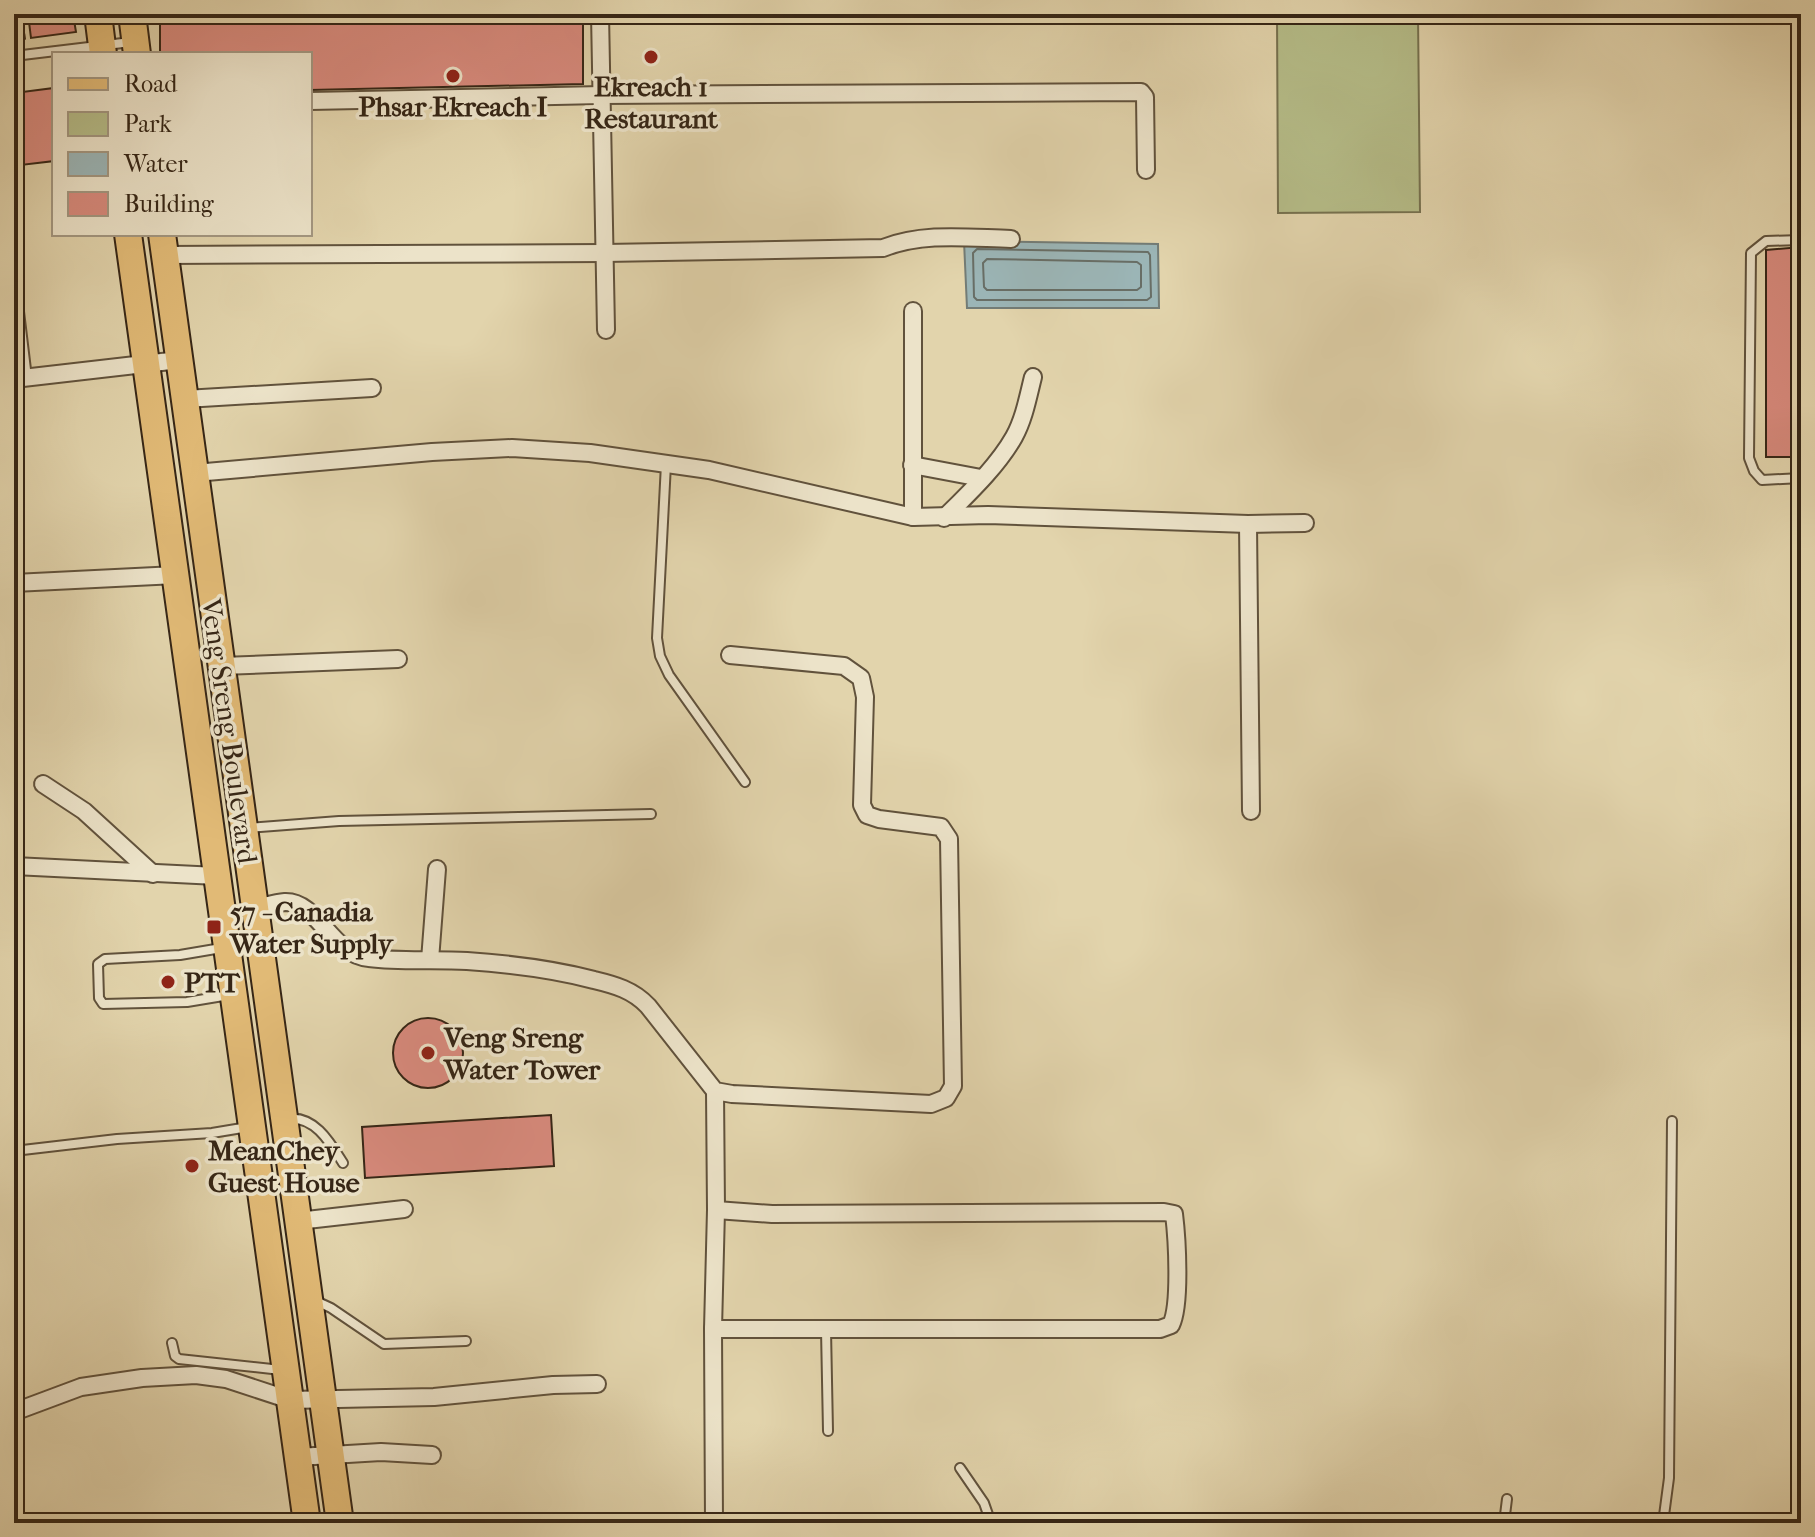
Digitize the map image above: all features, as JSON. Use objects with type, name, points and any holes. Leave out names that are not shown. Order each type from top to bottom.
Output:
[{"type":"main road","points":[[98,14],[103,50]]},
{"type":"main road","points":[[132,14],[136,48]]},
{"type":"main road","name":"Veng Sreng Boulevard","points":[[128,236],[307,1523]]},
{"type":"main road","name":"Veng Sreng Boulevard","points":[[164,244],[340,1523]]},
{"type":"street","points":[[600,14],[606,330]]},
{"type":"street","points":[[312,101],[602,95],[1141,92],[1145,97],[1146,170]]},
{"type":"street","points":[[164,244],[605,253],[883,248],[912,239],[1011,239]]},
{"type":"street","points":[[913,311],[913,517]]},
{"type":"street","points":[[21,378],[179,360]]},
{"type":"street","points":[[944,518],[997,462],[1014,437],[1033,377]]},
{"type":"street","points":[[185,399],[372,388]]},
{"type":"street","points":[[195,473],[512,448],[590,453],[709,470],[913,517],[988,515],[1248,524],[1305,523]]},
{"type":"street","points":[[912,465],[981,478]]},
{"type":"street","points":[[1248,524],[1251,811]]},
{"type":"street","points":[[14,583],[176,575]]},
{"type":"street","points":[[715,1091],[931,1104],[946,1098],[953,1086],[949,839],[941,827],[867,815],[862,805],[865,697],[861,678],[844,666],[730,655]]},
{"type":"street","points":[[222,666],[398,659]]},
{"type":"street","points":[[43,784],[84,811],[153,874]]},
{"type":"street","points":[[14,866],[217,876]]},
{"type":"street","points":[[430,960],[437,869]]},
{"type":"street","points":[[255,908],[287,902],[301,906],[348,953],[365,958],[468,961],[559,970],[626,989],[638,995],[648,1006],[715,1091],[714,1523]]},
{"type":"street","points":[[298,1221],[404,1209]]},
{"type":"street","points":[[713,1329],[1160,1329],[1171,1325],[1175,1317],[1176,1298],[1174,1214],[1164,1212],[772,1214],[716,1210]]},
{"type":"street","points":[[14,1412],[81,1387],[142,1378],[196,1375],[226,1379],[290,1400],[434,1397],[553,1385],[597,1384]]},
{"type":"street","points":[[298,1457],[381,1452],[432,1455]]},
{"type":"lane","points":[[72,52],[136,48]]},
{"type":"lane","points":[[14,56],[52,53]]},
{"type":"lane","points":[[1801,240],[1766,241],[1751,253],[1749,458],[1762,480],[1801,478]]},
{"type":"lane","points":[[14,270],[21,378]]},
{"type":"lane","points":[[666,464],[657,638],[660,656],[669,675],[745,782]]},
{"type":"lane","points":[[244,829],[339,821],[651,814]]},
{"type":"lane","points":[[234,994],[187,1002],[103,1004],[99,998],[98,964],[101,961],[180,955],[260,942]]},
{"type":"lane","points":[[284,1120],[298,1118],[324,1133],[343,1163]]},
{"type":"lane","points":[[1663,1523],[1669,1478],[1672,1121]]},
{"type":"lane","points":[[14,1151],[117,1139],[212,1133],[252,1126]]},
{"type":"lane","points":[[309,1299],[331,1308],[384,1344],[466,1341]]},
{"type":"lane","points":[[826,1330],[828,1431]]},
{"type":"lane","points":[[172,1343],[175,1356],[179,1359],[286,1371]]},
{"type":"lane","points":[[960,1468],[984,1503],[991,1523]]},
{"type":"lane","points":[[1798,1523],[1801,1472]]},
{"type":"lane","points":[[1504,1523],[1507,1499]]},
{"type":"path","points":[[21,14],[26,55]]},
{"type":"green space","points":[[1277,14],[1418,14],[1420,212],[1278,213]]},
{"type":"water","points":[[964,241],[1158,244],[1159,308],[967,308]]},
{"type":"building","points":[[28,14],[73,14],[76,32],[31,38]]},
{"type":"building","name":"Phsar Ekreach I","points":[[160,14],[583,14],[583,84],[312,90],[312,52],[160,52]]},
{"type":"building","points":[[52,88],[52,161],[21,165],[14,93]]},
{"type":"building","points":[[1801,247],[1801,457],[1766,457],[1766,250]]},
{"type":"building","name":"Veng Sreng Water Tower","points":[[428,1018],[447,1024],[457,1034],[463,1053],[457,1072],[447,1082],[428,1088],[409,1082],[399,1072],[393,1053],[399,1034],[409,1024]]},
{"type":"building","points":[[551,1115],[554,1166],[365,1178],[362,1127]]},
{"type":"place","name":"Ekreach 1 Restaurant","points":[[651,57]]},
{"type":"place","name":"Phsar Ekreach I","points":[[453,76]]},
{"type":"place","name":"57 - Canadia Water Supply","points":[[214,927]]},
{"type":"place","name":"PTT","points":[[168,982]]},
{"type":"place","name":"Veng Sreng Water Tower","points":[[428,1053]]},
{"type":"place","name":"MeanChey Guest House","points":[[192,1166]]}]
